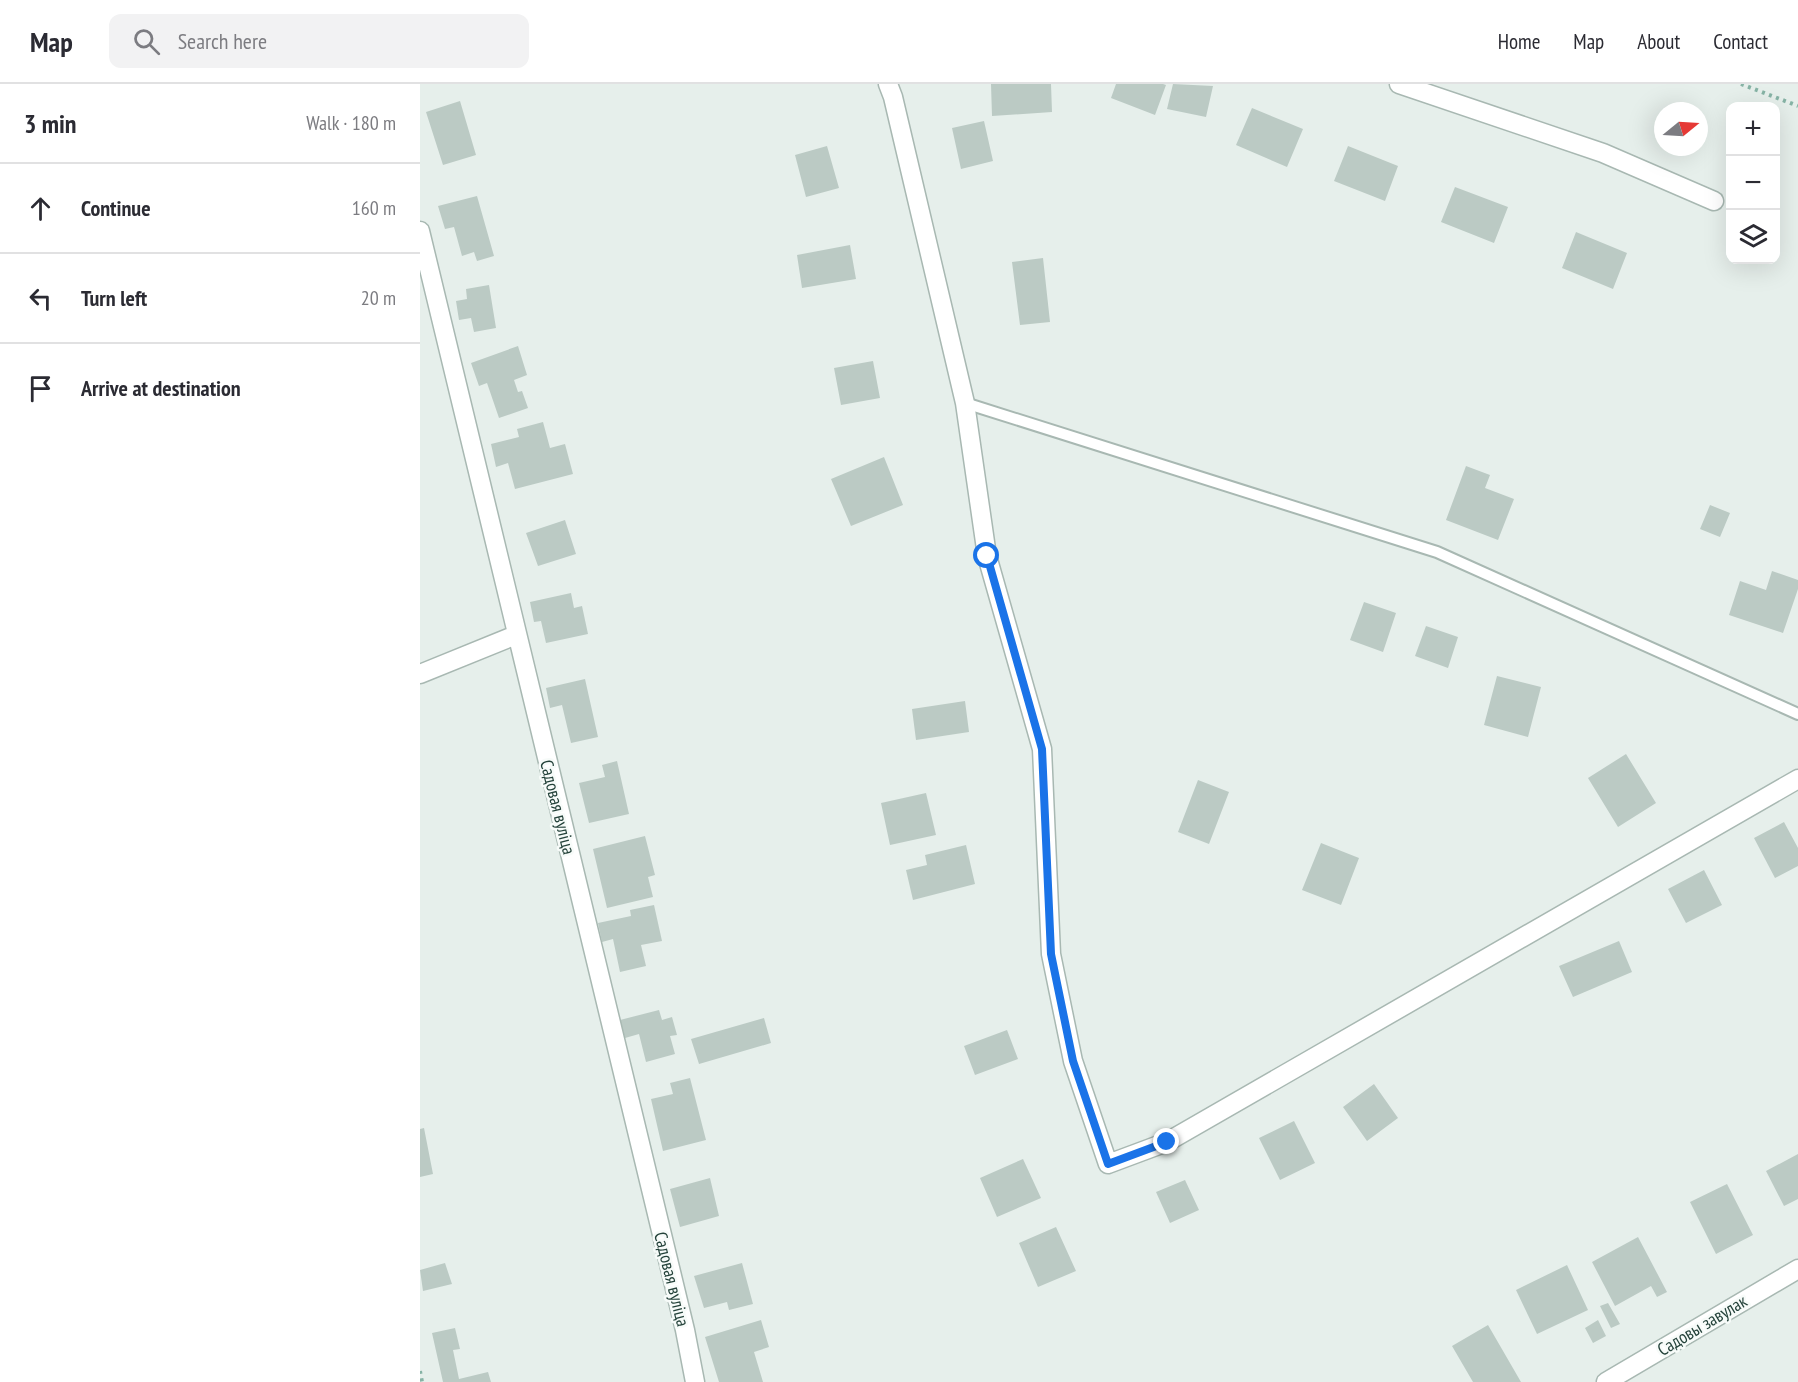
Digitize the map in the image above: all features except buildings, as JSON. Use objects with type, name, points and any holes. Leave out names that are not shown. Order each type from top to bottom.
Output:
[{"type":"street","points":[[888,84],[893,97],[965,403],[987,556],[1042,749],[1051,954],[1073,1061],[1108,1164],[1167,1142],[1798,779]]},
{"type":"street","points":[[1399,84],[1603,153],[1714,201]]},
{"type":"street","name":"Садовая вуліца","points":[[420,231],[685,1330],[695,1382]]},
{"type":"street","points":[[420,674],[516,635]]},
{"type":"street","name":"Садовы завулак","points":[[1606,1382],[1798,1269]]},
{"type":"lane","points":[[965,403],[1437,552],[1798,714]]},
{"type":"path","points":[[1741,84],[1798,106]]},
{"type":"path","points":[[420,1371],[422,1382]]},
{"type":"route","points":[[987,556],[1042,749],[1051,954],[1073,1061],[1108,1164],[1167,1142]]}]
